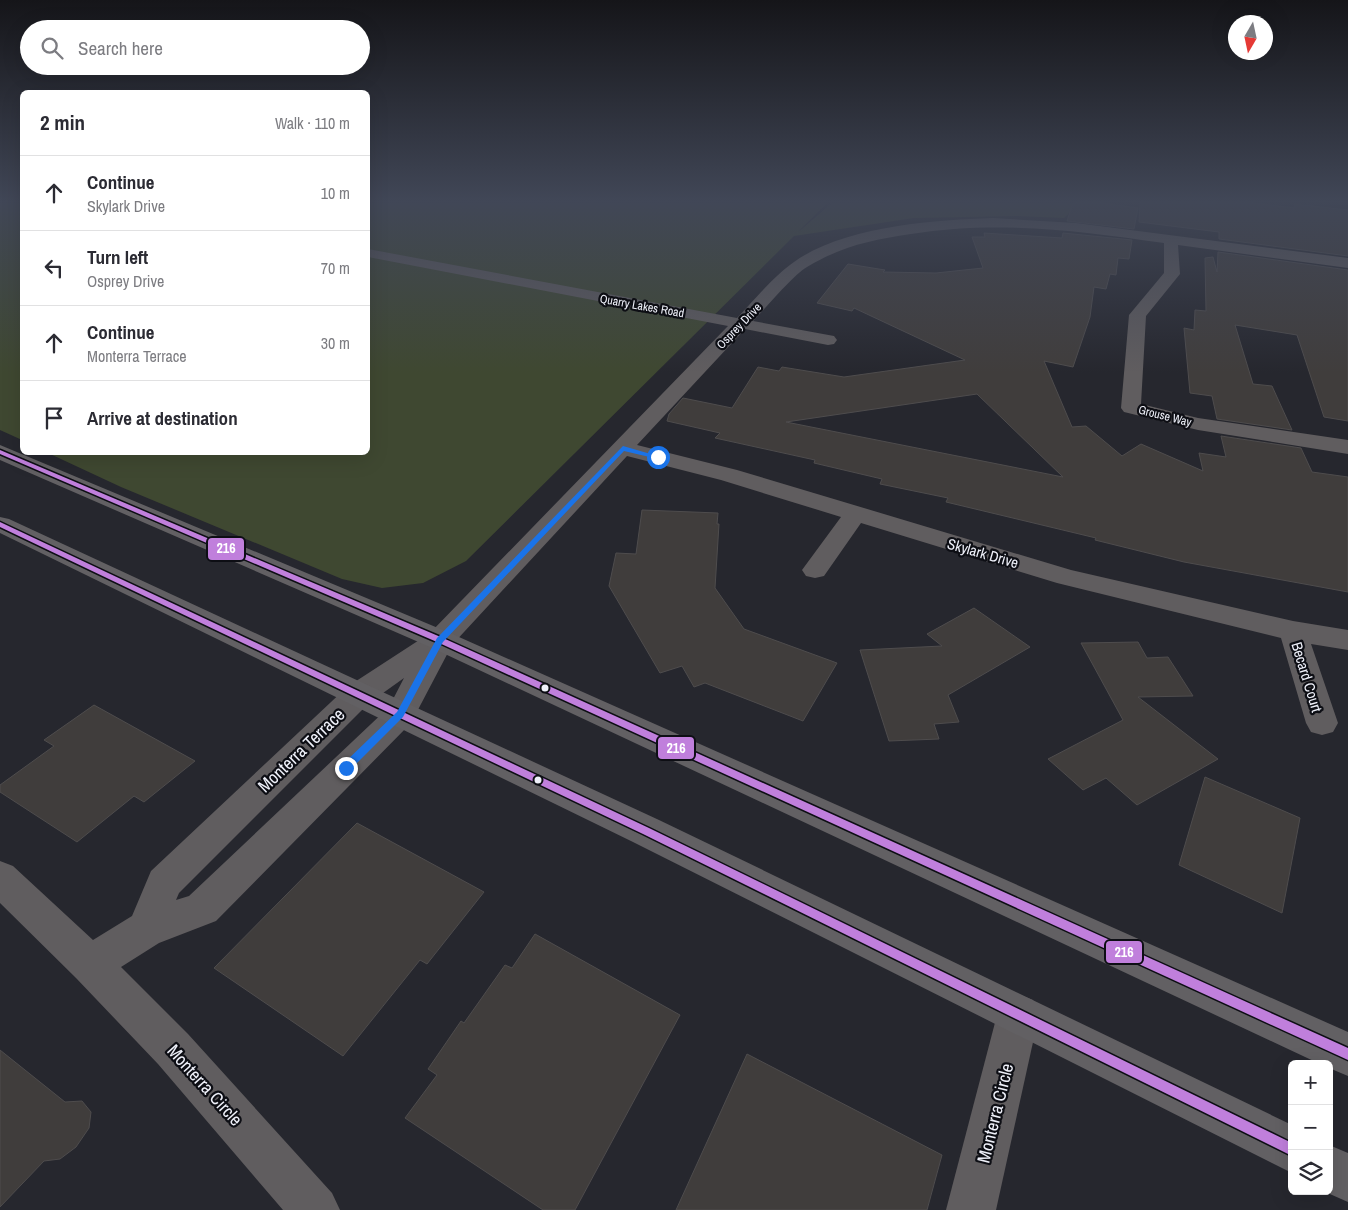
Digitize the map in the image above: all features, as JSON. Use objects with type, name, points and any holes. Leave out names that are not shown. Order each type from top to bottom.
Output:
[{"type":"main road","points":[[0,452],[440,640],[1348,1054]]},
{"type":"main road","points":[[0,524],[646,831],[1288,1148]]},
{"type":"main road","points":[[1333,1171],[1348,1178]]},
{"type":"street","name":"Quarry Lakes Road","points":[[402,259],[828,340]]},
{"type":"street","name":"Osprey Drive","points":[[440,640],[740,324],[799,265],[809,259]]},
{"type":"street","name":"Grouse Way","points":[[1172,259],[1172,274],[1138,315],[1131,408],[1198,424],[1348,447]]},
{"type":"street","name":"Osprey Drive","points":[[1322,259],[1348,263]]},
{"type":"street","name":"Skylark Drive","points":[[623,448],[729,475],[854,515],[1066,577],[1293,631],[1348,640]]},
{"type":"street","points":[[815,570],[854,515]]},
{"type":"street","name":"Becard Court","points":[[1293,631],[1322,723]]},
{"type":"street","points":[[0,878],[90,964],[146,929],[202,909],[400,715],[440,640]]},
{"type":"street","name":"Monterra Terrace","points":[[146,929],[164,883],[358,695],[440,640]]},
{"type":"street","name":"Monterra Circle","points":[[90,964],[173,1049],[316,1210]]},
{"type":"street","name":"Monterra Circle","points":[[971,1210],[1018,1015]]},
{"type":"green space","points":[[0,259],[20,259],[20,439],[0,430]]},
{"type":"green space","points":[[370,259],[770,259],[466,561],[423,583],[382,588],[342,579],[121,487],[52,455],[370,455]]},
{"type":"building","points":[[980,259],[1118,259],[1116,275],[1110,274],[1106,289],[1094,287],[1090,317],[1073,367],[1044,361],[1072,427],[1086,426],[1122,456],[1141,444],[1203,471],[1199,453],[1226,457],[1221,436],[1301,448],[1312,472],[1348,477],[1348,592],[1184,562],[1095,540],[1096,538],[946,502],[948,498],[880,484],[882,479],[814,463],[815,460],[715,438],[720,433],[667,421],[669,414],[683,398],[732,408],[758,367],[779,371],[782,367],[844,377],[965,360],[854,308],[852,311],[817,303],[848,264],[885,270],[883,272],[936,273],[983,268]],"holes":[[[977,394],[1063,477],[786,422]]]},
{"type":"building","points":[[1205,259],[1214,259],[1217,272],[1218,259],[1272,259],[1348,270],[1348,421],[1324,417],[1297,335],[1235,325],[1253,384],[1272,386],[1292,430],[1217,419],[1212,396],[1190,393],[1184,328],[1194,330],[1195,310],[1206,311]]},
{"type":"building","points":[[642,510],[718,513],[715,588],[744,629],[837,663],[803,721],[705,683],[694,687],[682,666],[660,673],[609,586],[616,553],[636,554]]},
{"type":"building","points":[[974,608],[1030,647],[948,695],[959,722],[934,724],[939,739],[889,741],[860,650],[942,646],[927,634]]},
{"type":"building","points":[[1138,642],[1147,658],[1168,657],[1193,696],[1138,697],[1218,759],[1137,805],[1106,778],[1083,790],[1048,759],[1123,720],[1081,643]]},
{"type":"building","points":[[94,705],[195,761],[144,802],[134,796],[77,842],[0,792],[0,785],[54,746],[44,740]]},
{"type":"building","points":[[1205,777],[1300,818],[1282,913],[1179,865]]},
{"type":"building","points":[[357,823],[484,892],[427,964],[420,960],[343,1056],[214,968]]},
{"type":"building","points":[[535,934],[680,1015],[575,1210],[543,1210],[405,1118],[437,1075],[428,1069],[461,1021],[464,1023],[505,965],[512,968]]},
{"type":"building","points":[[0,1050],[65,1102],[82,1101],[91,1112],[89,1128],[76,1147],[60,1159],[44,1161],[0,1207]]},
{"type":"building","points":[[747,1054],[942,1155],[927,1210],[676,1210]]},
{"type":"transit line","name":"216","points":[[0,452],[440,640],[1348,1054]]},
{"type":"transit line","name":"216","points":[[0,524],[646,831],[1288,1148]]},
{"type":"route","points":[[346,768],[400,715],[440,640],[623,448],[658,457]]}]
